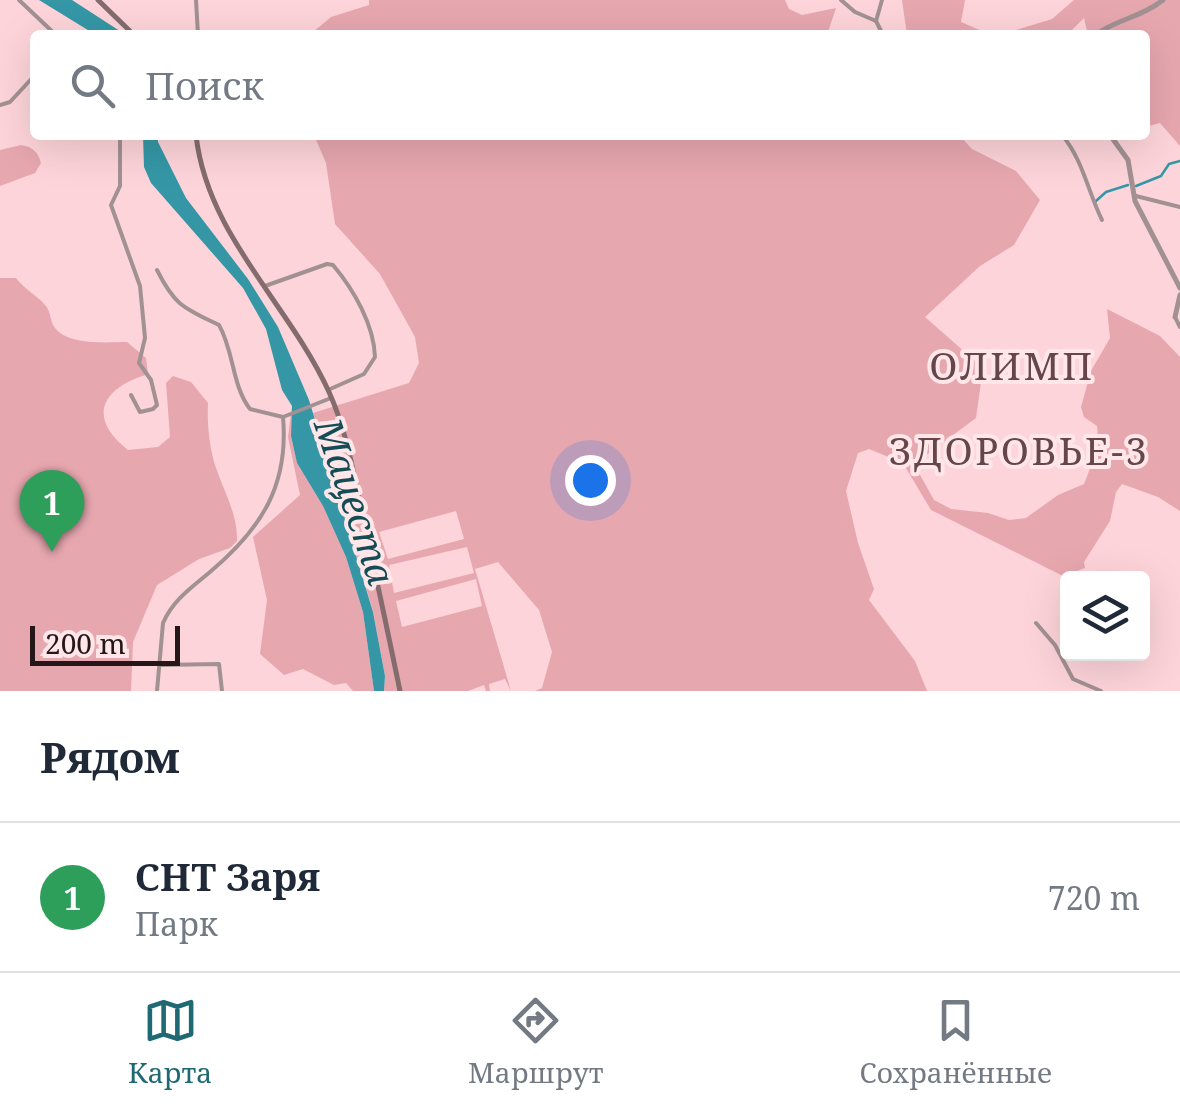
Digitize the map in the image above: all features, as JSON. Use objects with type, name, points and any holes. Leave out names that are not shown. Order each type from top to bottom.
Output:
[{"type":"main road","points":[[98,0],[129,30]]},
{"type":"main road","points":[[197,140],[207,188],[331,398],[347,444],[400,691]]},
{"type":"street","points":[[19,0],[51,30]]},
{"type":"street","points":[[196,0],[198,30]]},
{"type":"street","points":[[841,0],[876,21]]},
{"type":"street","points":[[880,30],[876,21],[882,0]]},
{"type":"street","points":[[1102,30],[1114,22],[1146,13],[1164,0]]},
{"type":"street","points":[[0,106],[10,102],[30,80]]},
{"type":"street","points":[[120,140],[120,186],[112,205],[140,286],[144,334],[139,362],[151,380],[158,404],[140,412],[131,394]]},
{"type":"street","points":[[1065,140],[1085,174],[1092,204],[1102,220]]},
{"type":"street","points":[[1113,140],[1130,164],[1132,194],[1180,292],[1175,317],[1180,327]]},
{"type":"street","points":[[1132,194],[1180,207]]},
{"type":"street","points":[[262,287],[327,264],[336,268],[346,282],[372,332],[375,357],[364,374],[328,390]]},
{"type":"street","points":[[157,270],[174,302],[219,324],[250,410],[285,417],[331,398]]},
{"type":"street","points":[[157,691],[162,623],[178,599],[238,548],[269,508],[285,451],[285,417]]},
{"type":"street","points":[[1036,624],[1055,645],[1072,679],[1101,691]]},
{"type":"street","points":[[160,666],[219,664],[222,691]]},
{"type":"shaded area","points":[[369,0],[785,0],[789,9],[802,15],[836,8],[829,30],[315,30],[331,17],[369,5]]},
{"type":"shaded area","points":[[902,0],[965,0],[961,22],[979,30],[906,30]]},
{"type":"shaded area","points":[[1074,0],[1180,0],[1180,146],[1160,123],[1150,126],[1150,30],[1087,30],[1084,18],[1072,30],[1016,30],[1052,19]]},
{"type":"shaded area","points":[[316,140],[964,140],[972,149],[1016,171],[1040,200],[1014,245],[980,266],[925,317],[983,368],[976,418],[914,464],[934,500],[951,509],[1009,520],[1026,518],[1058,495],[1084,484],[1098,432],[1097,426],[1084,417],[1081,407],[1091,371],[1110,338],[1107,309],[1160,336],[1180,357],[1180,511],[1158,497],[1122,484],[1116,492],[1110,521],[1084,562],[1085,568],[1060,571],[1060,574],[931,510],[903,463],[869,449],[858,453],[846,491],[874,589],[869,600],[915,661],[927,691],[535,691],[542,688],[552,652],[539,610],[498,562],[475,569],[511,691],[505,679],[489,684],[490,691],[484,685],[468,691],[384,691],[385,676],[373,611],[313,413],[409,383],[419,363],[415,337],[380,274],[335,224],[326,163]],"holes":[[[456,511],[464,539],[388,559],[379,532]],[[467,547],[474,573],[394,593],[389,565]],[[476,579],[482,606],[402,627],[396,601]]]},
{"type":"shaded area","points":[[21,145],[34,151],[41,163],[35,173],[0,186],[0,150]]},
{"type":"shaded area","points":[[0,278],[16,278],[39,299],[61,334],[89,342],[127,342],[146,358],[148,374],[120,387],[105,405],[107,426],[128,450],[158,447],[170,437],[166,383],[173,376],[191,382],[208,403],[211,450],[233,512],[237,541],[157,585],[133,642],[131,691],[0,691]]},
{"type":"shaded area","points":[[292,406],[291,436],[297,463],[323,506],[346,557],[363,612],[374,691],[353,691],[346,683],[334,685],[303,669],[284,675],[260,654],[267,600],[253,537],[300,495],[288,437]]},
{"type":"water","points":[[39,0],[72,0],[118,30],[88,30]]},
{"type":"water","points":[[143,140],[158,140],[186,198],[248,279],[278,327],[309,400],[373,612],[385,676],[384,691],[374,691],[363,612],[346,557],[323,506],[297,463],[291,436],[292,406],[282,390],[266,329],[243,288],[151,183],[144,167]]},
{"type":"waterway","points":[[1136,186],[1161,176],[1169,164],[1180,161]]},
{"type":"waterway","points":[[1096,201],[1106,192],[1128,185]]},
{"type":"place","name":"СНТ Заря","points":[[52,552]]},
{"type":"district","name":"ОЛИМП","points":[[1012,365]]},
{"type":"district","name":"ЗДОРОВЬЕ-3","points":[[1019,450]]},
{"type":"water label","name":"Мацеста","points":[[356,501]]}]
